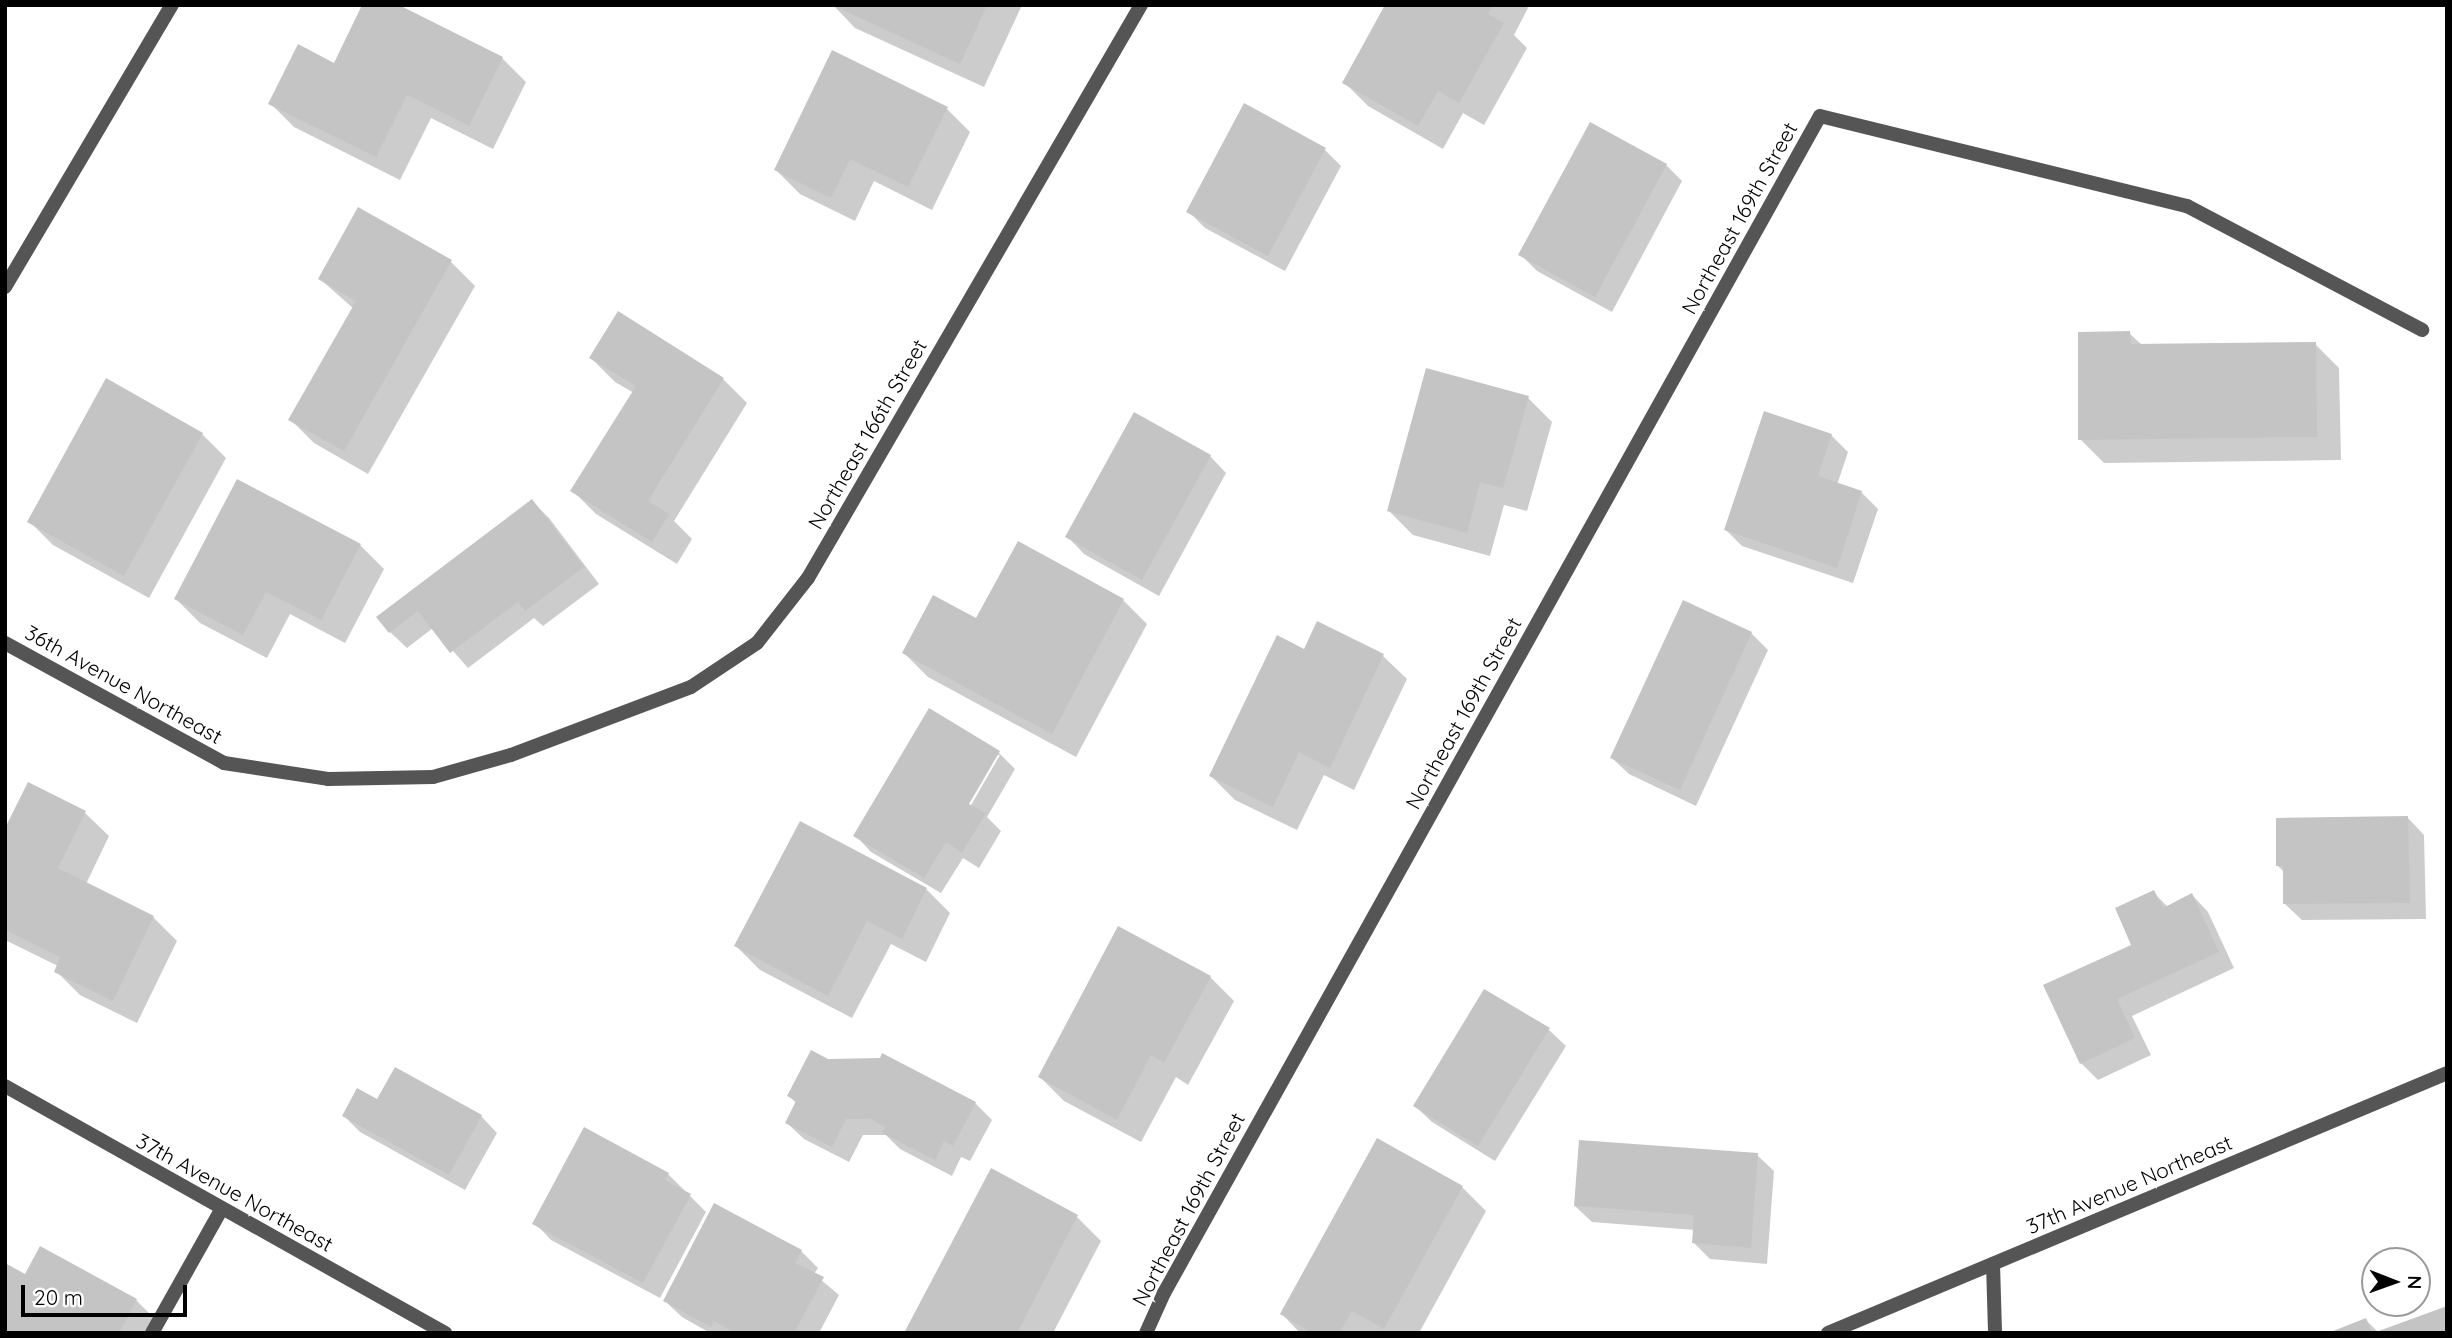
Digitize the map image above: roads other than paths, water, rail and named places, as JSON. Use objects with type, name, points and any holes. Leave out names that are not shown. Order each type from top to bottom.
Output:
[{"type":"street","points":[[5,286],[172,5]]},
{"type":"street","name":"Northeast 166th Street","points":[[511,755],[691,687],[757,643],[808,578],[1141,5]]},
{"type":"street","name":"Northeast 169th Street","points":[[1146,1333],[1164,1293],[1821,116],[2187,206],[2423,330]]},
{"type":"street","name":"36th Avenue Northeast","points":[[5,643],[224,763],[328,779],[433,777],[511,755]]},
{"type":"street","name":"37th Avenue Northeast","points":[[1828,1333],[2447,1073]]},
{"type":"street","name":"37th Avenue Northeast","points":[[5,1086],[221,1210],[445,1333]]},
{"type":"street","points":[[152,1333],[221,1210]]},
{"type":"street","points":[[1993,1264],[1995,1333]]}]
